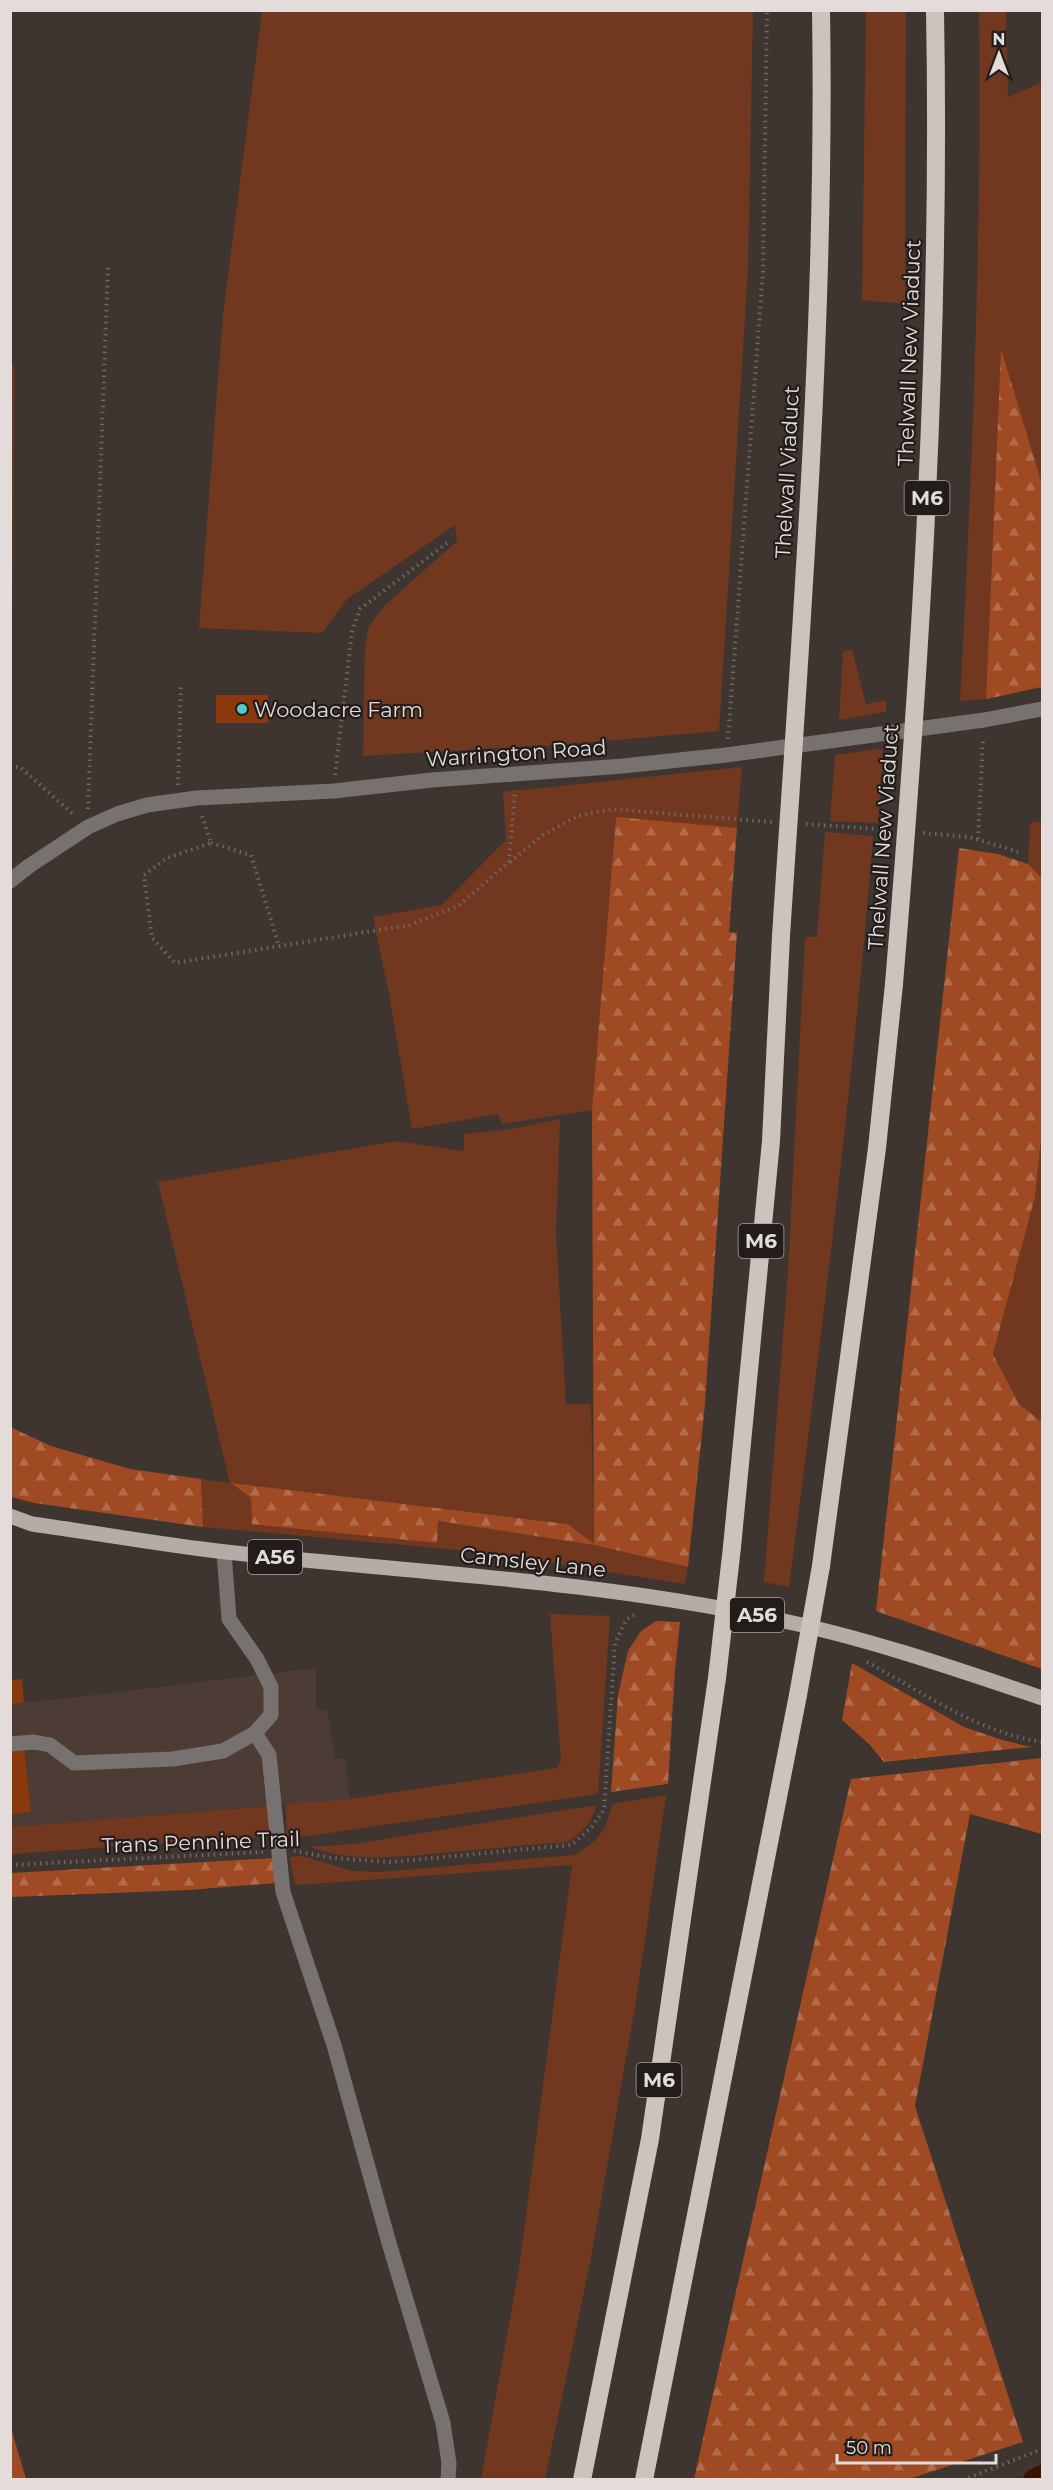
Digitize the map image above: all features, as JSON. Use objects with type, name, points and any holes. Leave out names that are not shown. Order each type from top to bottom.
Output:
[{"type":"highway","name":"Thelwall Viaduct","points":[[582,2480],[650,2139],[717,1678],[732,1546],[771,1141],[781,936],[802,620],[815,360],[822,95],[821,10]]},
{"type":"highway","name":"Thelwall New Viaduct","points":[[644,2480],[798,1695],[821,1566],[867,1229],[894,984],[923,600],[936,281],[935,10]]},
{"type":"main road","name":"Camsley Lane","points":[[10,1516],[32,1524],[224,1552],[590,1588],[686,1602],[766,1617],[871,1642],[1042,1698]]},
{"type":"street","name":"Warrington Road","points":[[10,881],[28,866],[88,827],[137,808],[178,800],[334,791],[432,780],[623,766],[726,755],[984,720],[1042,709]]},
{"type":"street","points":[[10,1744],[34,1742],[50,1745],[74,1763],[173,1759],[223,1751],[255,1733],[271,1715],[271,1687],[257,1659],[229,1618],[224,1552]]},
{"type":"street","points":[[255,1733],[269,1755],[282,1892],[334,2045],[389,2243],[443,2423],[448,2480]]},
{"type":"path","points":[[726,755],[762,271],[767,10]]},
{"type":"path","points":[[88,827],[108,266]]},
{"type":"path","points":[[334,791],[352,632],[360,609],[447,543]]},
{"type":"path","points":[[178,800],[181,684]]},
{"type":"path","points":[[978,839],[984,720]]},
{"type":"path","points":[[10,767],[20,768],[88,827]]},
{"type":"path","points":[[509,862],[516,774]]},
{"type":"path","points":[[197,798],[211,843]]},
{"type":"path","points":[[280,946],[251,855],[211,843],[166,858],[144,875],[152,938],[175,963],[410,925],[458,906],[543,834],[577,816],[613,809],[779,822]]},
{"type":"path","points":[[803,824],[898,831]]},
{"type":"path","points":[[921,833],[978,839],[1022,853]]},
{"type":"path","name":"Trans Pennine Trail","points":[[10,1865],[293,1850],[333,1858],[392,1862],[571,1845],[591,1828],[604,1810],[615,1643],[626,1620],[636,1613],[646,1614]]},
{"type":"path","points":[[865,1661],[986,1726],[1023,1739],[1042,1742]]},
{"type":"path","points":[[963,2480],[1042,2449]]},
{"type":"shaded area","points":[[262,11],[753,11],[748,270],[719,731],[569,744],[363,756],[365,646],[369,626],[384,606],[457,541],[455,525],[347,599],[322,633],[199,628],[223,315]]},
{"type":"shaded area","points":[[866,11],[906,11],[905,304],[862,300]]},
{"type":"shaded area","points":[[979,11],[1006,11],[1008,97],[1042,82],[1042,484],[1001,352],[986,699],[960,701],[975,356],[979,184]]},
{"type":"shaded area","points":[[14,365],[12,646],[11,646],[10,366]]},
{"type":"shaded area","points":[[852,649],[866,704],[886,700],[886,712],[839,720],[843,652]]},
{"type":"shaded area","points":[[883,748],[878,823],[830,821],[835,755]]},
{"type":"shaded area","points":[[742,767],[737,828],[616,818],[592,1110],[502,1124],[498,1114],[412,1129],[390,999],[373,917],[442,905],[506,840],[503,792]]},
{"type":"shaded area","points":[[1042,821],[1042,878],[1028,864],[1030,823]]},
{"type":"shaded area","points":[[825,832],[873,836],[846,1118],[789,1587],[764,1582],[788,1272],[805,937],[817,937]]},
{"type":"shaded area","points":[[560,1119],[556,1233],[566,1404],[591,1404],[594,1545],[688,1567],[685,1584],[481,1552],[203,1527],[201,1479],[230,1483],[158,1182],[396,1141],[464,1151],[464,1134],[512,1129]],"holes":[[[232,1484],[568,1524],[593,1544],[438,1521],[436,1543],[252,1523],[251,1498]]]},
{"type":"shaded area","points":[[1042,1130],[1042,1422],[1019,1404],[993,1354],[1035,1197]]},
{"type":"shaded area","points":[[550,1614],[610,1616],[598,1794],[287,1839],[286,1804],[350,1799],[557,1768],[561,1761]]},
{"type":"shaded area","points":[[316,1668],[316,1708],[328,1712],[335,1759],[345,1758],[350,1799],[11,1827],[11,1703]]},
{"type":"shaded area","points":[[666,1795],[636,2001],[591,2258],[545,2479],[481,2479],[519,2269],[572,1865],[298,1885],[294,1882],[290,1857],[302,1856],[352,1871],[381,1872],[574,1855],[600,1835],[607,1822],[612,1804]]},
{"type":"shaded area","points":[[596,1805],[586,1826],[568,1842],[380,1857],[345,1856],[310,1847],[354,1844]]},
{"type":"shaded area","points":[[267,1806],[271,1836],[11,1854],[11,1827]]},
{"type":"green space","points":[[1001,349],[1042,484],[1042,687],[986,699]]},
{"type":"green space","points":[[616,817],[737,828],[729,932],[737,933],[705,1404],[688,1567],[594,1545],[438,1521],[437,1543],[252,1524],[251,1498],[231,1483],[568,1524],[594,1544],[592,1110]]},
{"type":"green space","points":[[959,848],[998,854],[1028,864],[1042,878],[1042,1130],[1035,1197],[993,1354],[1019,1404],[1042,1422],[1042,1669],[876,1611]]},
{"type":"green space","points":[[10,1427],[51,1446],[130,1469],[201,1479],[203,1527],[34,1503],[11,1497]]},
{"type":"green space","points":[[656,1621],[680,1622],[668,1784],[611,1792],[618,1695],[628,1651],[641,1631]]},
{"type":"green space","points":[[852,1663],[964,1727],[1031,1747],[884,1762],[870,1745],[842,1720]]},
{"type":"green space","points":[[1042,1758],[1042,1834],[970,1814],[915,2106],[1023,2442],[909,2479],[694,2479],[851,1779]]},
{"type":"green space","points":[[274,1858],[276,1883],[189,1890],[11,1897],[11,1873]]},
{"type":"green space","points":[[11,2428],[26,2479],[11,2479]]},
{"type":"building","name":"Woodacre Farm","points":[[216,695],[268,695],[268,723],[216,723]]},
{"type":"building","points":[[22,1679],[24,1703],[10,1704],[10,1680]]},
{"type":"building","points":[[24,1748],[31,1812],[10,1814],[10,1750]]},
{"type":"waterway","points":[[1034,2480],[1042,2476]]},
{"type":"place","name":"Woodacre Farm","points":[[242,709]]}]
